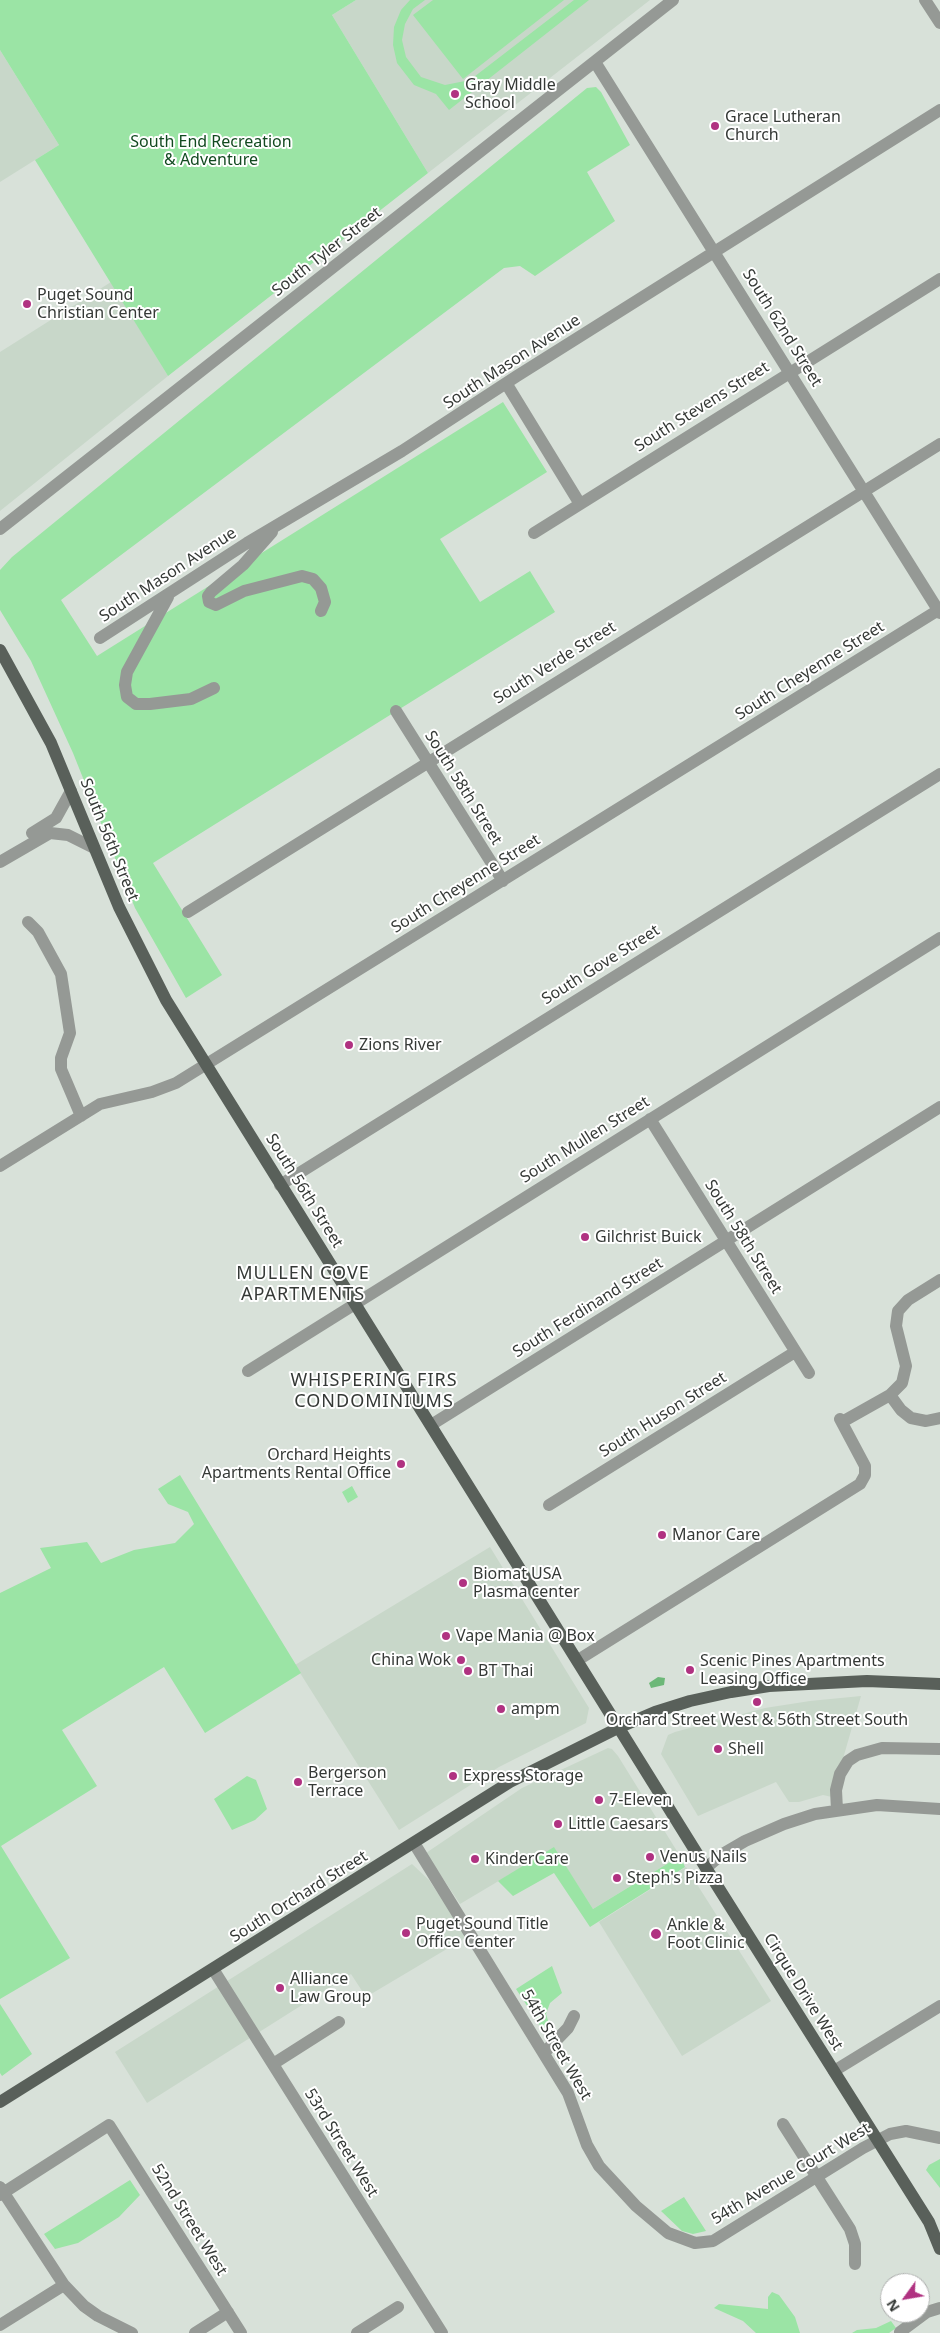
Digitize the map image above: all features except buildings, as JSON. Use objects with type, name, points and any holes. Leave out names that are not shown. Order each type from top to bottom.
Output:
[{"type":"main road","name":"South 56th Street","points":[[0,650],[40,722],[71,790],[119,907],[142,955],[206,1065],[620,1728]]},
{"type":"main road","name":"South Orchard Street","points":[[0,2102],[510,1782],[620,1728],[656,1712],[690,1701],[742,1690],[849,1681],[940,1684]]},
{"type":"main road","name":"Cirque Drive West","points":[[620,1728],[929,2222],[940,2249]]},
{"type":"main road","name":"Cirque Drive West","points":[[929,2222],[940,2232]]},
{"type":"street","name":"South Tyler Street","points":[[0,529],[673,0]]},
{"type":"street","points":[[926,0],[940,23]]},
{"type":"street","name":"South 62nd Street","points":[[595,62],[865,490],[939,611]]},
{"type":"street","name":"South Mason Avenue","points":[[100,638],[276,527],[402,451],[506,383],[940,110]]},
{"type":"street","name":"South Stevens Street","points":[[534,533],[790,371],[940,279]]},
{"type":"street","points":[[506,383],[580,504]]},
{"type":"street","name":"South Verde Street","points":[[188,912],[940,444]]},
{"type":"street","points":[[276,527],[252,556],[211,592],[208,596],[209,602],[216,605],[244,591],[302,576],[316,581],[321,588],[325,599],[321,611]]},
{"type":"street","points":[[169,594],[127,672],[125,682],[126,694],[134,703],[150,704],[191,699],[214,688]]},
{"type":"street","name":"South Cheyenne Street","points":[[0,1166],[106,1102],[152,1092],[176,1083],[939,611]]},
{"type":"street","name":"South 58th Street","points":[[396,711],[503,881]]},
{"type":"street","name":"South Gove Street","points":[[280,1184],[940,774]]},
{"type":"street","points":[[0,853],[56,818],[71,790]]},
{"type":"street","points":[[0,862],[50,832],[68,835],[94,848]]},
{"type":"street","points":[[28,922],[38,932],[61,974],[70,1034],[61,1058],[61,1069],[81,1116]]},
{"type":"street","name":"South Mullen Street","points":[[248,1371],[940,938]]},
{"type":"street","name":"South Ferdinand Street","points":[[431,1425],[940,1106]]},
{"type":"street","name":"South 58th Street","points":[[650,1120],[809,1373]]},
{"type":"street","points":[[578,1660],[853,1490],[864,1480],[865,1466],[841,1420],[890,1395],[902,1383],[906,1370],[905,1358],[896,1326],[898,1311],[908,1300],[940,1280]]},
{"type":"street","name":"South Huson Street","points":[[549,1505],[795,1352]]},
{"type":"street","points":[[890,1395],[901,1410],[911,1418],[926,1421],[940,1418]]},
{"type":"street","points":[[837,1810],[836,1790],[840,1774],[848,1761],[857,1755],[882,1748],[940,1749]]},
{"type":"street","points":[[706,1868],[726,1852],[758,1835],[798,1819],[837,1810],[887,1805],[940,1809]]},
{"type":"street","name":"54th Street West","points":[[414,1843],[544,2053],[574,2106],[587,2145],[599,2166],[651,2220],[668,2234],[688,2242]]},
{"type":"street","name":"53rd Street West","points":[[213,1969],[442,2333]]},
{"type":"street","points":[[834,2071],[940,2006]]},
{"type":"street","points":[[544,2053],[568,2028],[574,2016]]},
{"type":"street","points":[[273,2064],[339,2022]]},
{"type":"street","points":[[783,2124],[853,2237],[855,2264]]},
{"type":"street","name":"52nd Street West","points":[[1,2191],[109,2125],[241,2333]]},
{"type":"street","name":"54th Avenue Court West","points":[[688,2242],[702,2244],[713,2241],[877,2141],[898,2131],[940,2138]]},
{"type":"street","points":[[1,2191],[64,2285],[84,2306],[98,2316],[132,2333]]},
{"type":"street","points":[[0,2326],[64,2285]]},
{"type":"street","points":[[357,2333],[398,2307]]},
{"type":"street","points":[[900,2332],[927,2312],[940,2308]]},
{"type":"street","points":[[195,2333],[228,2312]]},
{"type":"shaded area","name":"Gray Middle School","points":[[356,0],[650,0],[428,173],[332,15]]},
{"type":"shaded area","points":[[0,50],[59,145],[0,182]]},
{"type":"shaded area","points":[[111,282],[168,376],[0,511],[0,352]]},
{"type":"shaded area","points":[[490,1547],[589,1708],[586,1723],[499,1767],[399,1830],[295,1665]]},
{"type":"shaded area","points":[[658,1677],[665,1678],[664,1685],[651,1688],[649,1683]]},
{"type":"shaded area","points":[[861,1696],[832,1797],[823,1795],[799,1802],[789,1802],[776,1782],[698,1816],[661,1754],[668,1735],[675,1732],[765,1708]]},
{"type":"shaded area","points":[[608,1748],[612,1749],[618,1756],[680,1856],[593,1909],[554,1848],[460,1904],[426,1853],[522,1788]]},
{"type":"shaded area","points":[[412,1864],[429,1880],[467,1937],[366,1997],[351,1974],[147,2103],[115,2052]]},
{"type":"shaded area","points":[[686,1867],[771,2001],[682,2056],[599,1922]]},
{"type":"green space","name":"South End Recreation & Adventure","points":[[0,0],[356,0],[332,15],[428,173],[168,376],[35,160],[59,145],[0,50]]},
{"type":"green space","points":[[410,0],[425,0],[413,9],[405,24],[402,40],[406,57],[421,77],[445,85],[470,80],[574,0],[589,0],[449,110],[436,94],[414,85],[397,63],[393,45],[394,27],[401,10]]},
{"type":"green space","points":[[433,0],[564,0],[463,79],[413,15]]},
{"type":"green space","points":[[596,87],[601,92],[630,145],[587,172],[615,221],[535,276],[520,266],[504,268],[61,600],[97,656],[503,402],[547,472],[440,539],[480,602],[530,571],[555,612],[153,863],[222,975],[186,998],[135,908],[73,753],[31,661],[0,610],[0,570],[12,557],[587,88]]},
{"type":"green space","points":[[180,1475],[301,1673],[205,1733],[164,1667],[62,1730],[97,1786],[1,1846],[70,1958],[0,1999],[0,1593],[51,1568],[40,1548],[87,1542],[101,1563],[134,1550],[175,1543],[194,1524],[188,1512],[168,1504],[158,1489]]},
{"type":"green space","points":[[352,1486],[358,1497],[348,1503],[342,1492]]},
{"type":"green space","points":[[247,1776],[256,1780],[267,1809],[255,1820],[232,1830],[214,1799]]},
{"type":"green space","points":[[554,1847],[593,1909],[680,1856],[685,1867],[590,1927],[554,1873],[513,1896],[498,1881]]},
{"type":"green space","points":[[552,1966],[562,1993],[550,2003],[546,2014],[551,2030],[545,2033],[516,1989]]},
{"type":"green space","points":[[0,2004],[32,2054],[2,2076],[0,2073]]},
{"type":"green space","points":[[940,2159],[940,2188],[926,2170],[929,2165]]},
{"type":"green space","points":[[130,2180],[140,2195],[119,2217],[78,2243],[55,2249],[44,2234]]},
{"type":"green space","points":[[684,2197],[706,2231],[693,2234],[682,2231],[661,2211]]},
{"type":"green space","points":[[772,2292],[779,2295],[795,2317],[800,2333],[756,2333],[743,2321],[714,2308],[719,2304],[768,2309],[768,2297]]},
{"type":"green space","points":[[887,2323],[892,2323],[896,2328],[889,2333],[852,2333],[857,2330],[876,2328]]},
{"type":"place","name":"Gray Middle School","points":[[455,94]]},
{"type":"place","name":"Grace Lutheran Church","points":[[715,126]]},
{"type":"place","name":"Puget Sound Christian Center","points":[[27,304]]},
{"type":"place","name":"Zions River","points":[[349,1045]]},
{"type":"place","name":"Gilchrist Buick","points":[[585,1237]]},
{"type":"place","name":"Orchard Heights Apartments Rental Office","points":[[401,1464]]},
{"type":"place","name":"Manor Care","points":[[662,1535]]},
{"type":"place","name":"Biomat USA Plasma center","points":[[463,1583]]},
{"type":"place","name":"Vape Mania @ Box","points":[[446,1636]]},
{"type":"place","name":"China Wok","points":[[461,1660]]},
{"type":"place","name":"Scenic Pines Apartments Leasing Office","points":[[690,1670]]},
{"type":"place","name":"BT Thai","points":[[468,1671]]},
{"type":"place","name":"Orchard Street West & 56th Street South","points":[[757,1702]]},
{"type":"place","name":"ampm","points":[[501,1709]]},
{"type":"place","name":"Shell","points":[[718,1749]]},
{"type":"place","name":"Express Storage","points":[[453,1776]]},
{"type":"place","name":"Bergerson Terrace","points":[[298,1782]]},
{"type":"place","name":"7-Eleven","points":[[599,1800]]},
{"type":"place","name":"Little Caesars","points":[[558,1824]]},
{"type":"place","name":"Venus Nails","points":[[650,1857]]},
{"type":"place","name":"KinderCare","points":[[475,1859]]},
{"type":"place","name":"Steph's Pizza","points":[[617,1878]]},
{"type":"place","name":"Puget Sound Title Office Center","points":[[406,1933]]},
{"type":"place","name":"Ankle & Foot Clinic","points":[[656,1934]]},
{"type":"place","name":"Alliance Law Group","points":[[280,1988]]},
{"type":"district","name":"MULLEN COVE APARTMENTS","points":[[303,1284]]},
{"type":"district","name":"WHISPERING FIRS CONDOMINIUMS","points":[[374,1391]]}]
